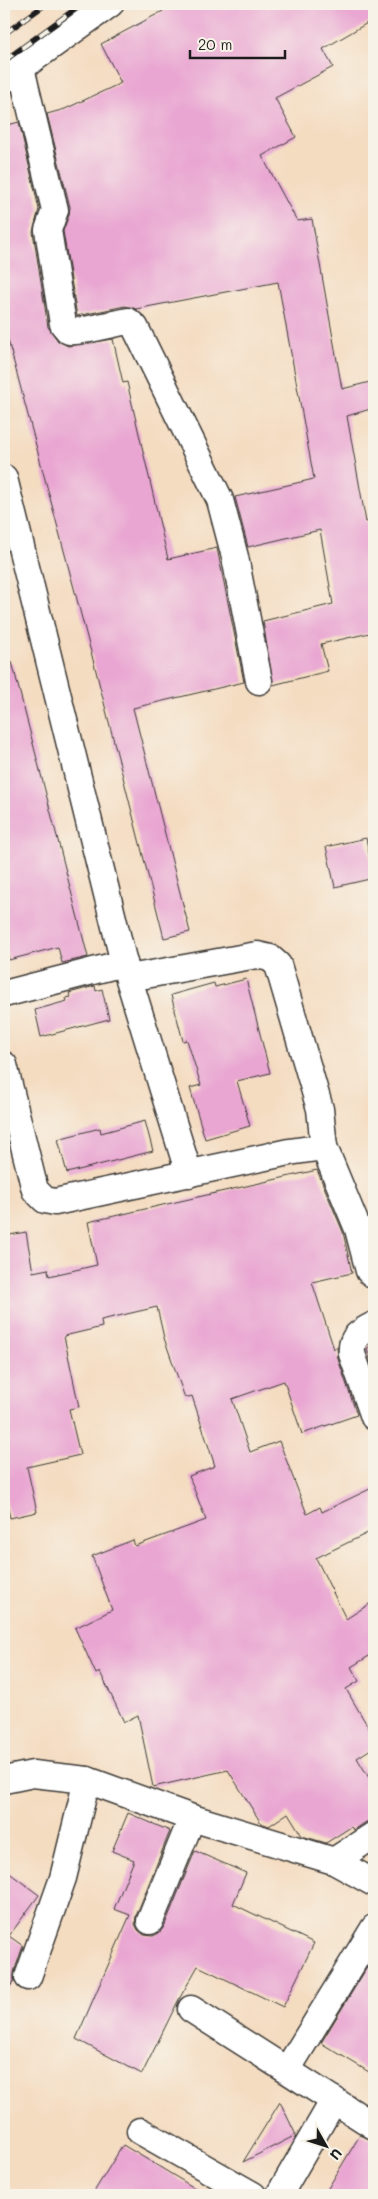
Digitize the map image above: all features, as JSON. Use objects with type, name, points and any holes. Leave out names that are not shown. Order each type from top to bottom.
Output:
[{"type":"street","points":[[110,4],[12,74],[55,210],[48,230],[64,324],[69,331],[77,332],[94,326],[128,321],[136,327],[220,500],[235,557],[259,681]]},
{"type":"street","points":[[4,478],[126,970],[190,1174]]},
{"type":"street","points":[[4,994],[126,970],[257,955],[270,958],[278,965],[320,1109],[324,1147],[358,1229],[369,1271],[374,1275]]},
{"type":"street","points":[[4,1065],[35,1190],[45,1200],[55,1202],[289,1152],[324,1147]]},
{"type":"street","points":[[374,1325],[358,1332],[351,1345],[352,1354],[374,1417]]},
{"type":"street","points":[[4,1780],[33,1774],[87,1780],[192,1818],[334,1861],[374,1882]]},
{"type":"street","points":[[28,1976],[63,1878],[87,1780]]},
{"type":"street","points":[[150,1922],[192,1818]]},
{"type":"street","points":[[334,1861],[374,1835]]},
{"type":"street","points":[[287,2070],[374,1928]]},
{"type":"street","points":[[191,2009],[374,2126]]},
{"type":"street","points":[[279,2195],[334,2100]]},
{"type":"street","points":[[140,2131],[253,2195]]},
{"type":"building","points":[[159,4],[374,4],[374,19],[323,49],[333,67],[275,98],[296,137],[262,156],[297,221],[312,219],[342,389],[374,381],[374,408],[347,416],[366,522],[370,521],[374,547],[374,632],[321,644],[328,671],[273,685],[263,621],[333,604],[320,530],[248,547],[235,497],[314,479],[278,282],[136,309],[125,306],[77,316],[63,231],[70,207],[47,114],[65,109],[121,83],[101,44],[163,11]]},
{"type":"building","points":[[19,122],[39,209],[33,232],[48,327],[58,341],[68,346],[113,339],[123,383],[127,382],[168,559],[217,548],[244,682],[133,708],[190,932],[164,938],[96,671],[4,325],[4,126]]},
{"type":"building","points":[[12,662],[88,957],[62,963],[58,947],[9,960],[4,939],[4,663]]},
{"type":"building","points":[[366,838],[374,878],[335,887],[326,847]]},
{"type":"building","points":[[246,979],[270,1073],[237,1081],[250,1126],[205,1139],[190,1088],[201,1085],[187,1040],[183,1041],[171,995],[214,983],[215,987]]},
{"type":"building","points":[[95,986],[96,991],[102,989],[109,1019],[41,1037],[35,1010],[67,1001],[66,998],[71,997],[69,993]]},
{"type":"building","points":[[145,1121],[153,1151],[67,1173],[58,1139],[100,1128],[101,1133]]},
{"type":"building","points":[[317,1170],[343,1232],[352,1273],[312,1282],[334,1349],[337,1347],[338,1359],[357,1415],[302,1434],[284,1381],[232,1399],[250,1452],[279,1441],[307,1514],[320,1507],[322,1512],[374,1487],[374,1530],[316,1558],[346,1619],[374,1601],[374,1653],[351,1667],[359,1681],[346,1689],[374,1737],[374,1747],[357,1758],[374,1786],[374,1820],[366,1822],[354,1830],[351,1827],[326,1843],[302,1836],[288,1813],[269,1826],[261,1823],[228,1770],[153,1787],[138,1715],[124,1722],[100,1672],[96,1674],[75,1628],[112,1610],[92,1556],[133,1540],[135,1546],[206,1520],[189,1476],[215,1466],[192,1396],[185,1398],[164,1338],[157,1307],[101,1320],[102,1327],[64,1336],[79,1407],[69,1409],[80,1455],[27,1467],[37,1512],[10,1518],[4,1490],[4,1236],[26,1232],[33,1272],[48,1269],[49,1276],[97,1265],[88,1222]]},
{"type":"building","points":[[374,1342],[374,1372],[367,1349]]},
{"type":"building","points":[[128,1813],[170,1831],[136,1916],[135,1924],[144,1935],[153,1936],[164,1927],[195,1851],[246,1873],[233,1904],[314,1943],[283,2007],[198,1966],[178,2001],[142,2074],[76,2039],[130,1915],[114,1909],[134,1860],[112,1851]]},
{"type":"building","points":[[4,1869],[39,1895],[9,1936],[23,1946],[14,1972],[14,1981],[4,1995]]},
{"type":"building","points":[[374,1956],[374,2075],[321,2043]]},
{"type":"building","points":[[280,2102],[296,2135],[243,2162]]},
{"type":"building","points":[[360,2135],[374,2141],[374,2195],[324,2195]]},
{"type":"building","points":[[123,2145],[163,2169],[206,2195],[92,2195]]},
{"type":"railway","points":[[4,34],[46,4]]},
{"type":"railway","points":[[4,61],[82,4]]}]
